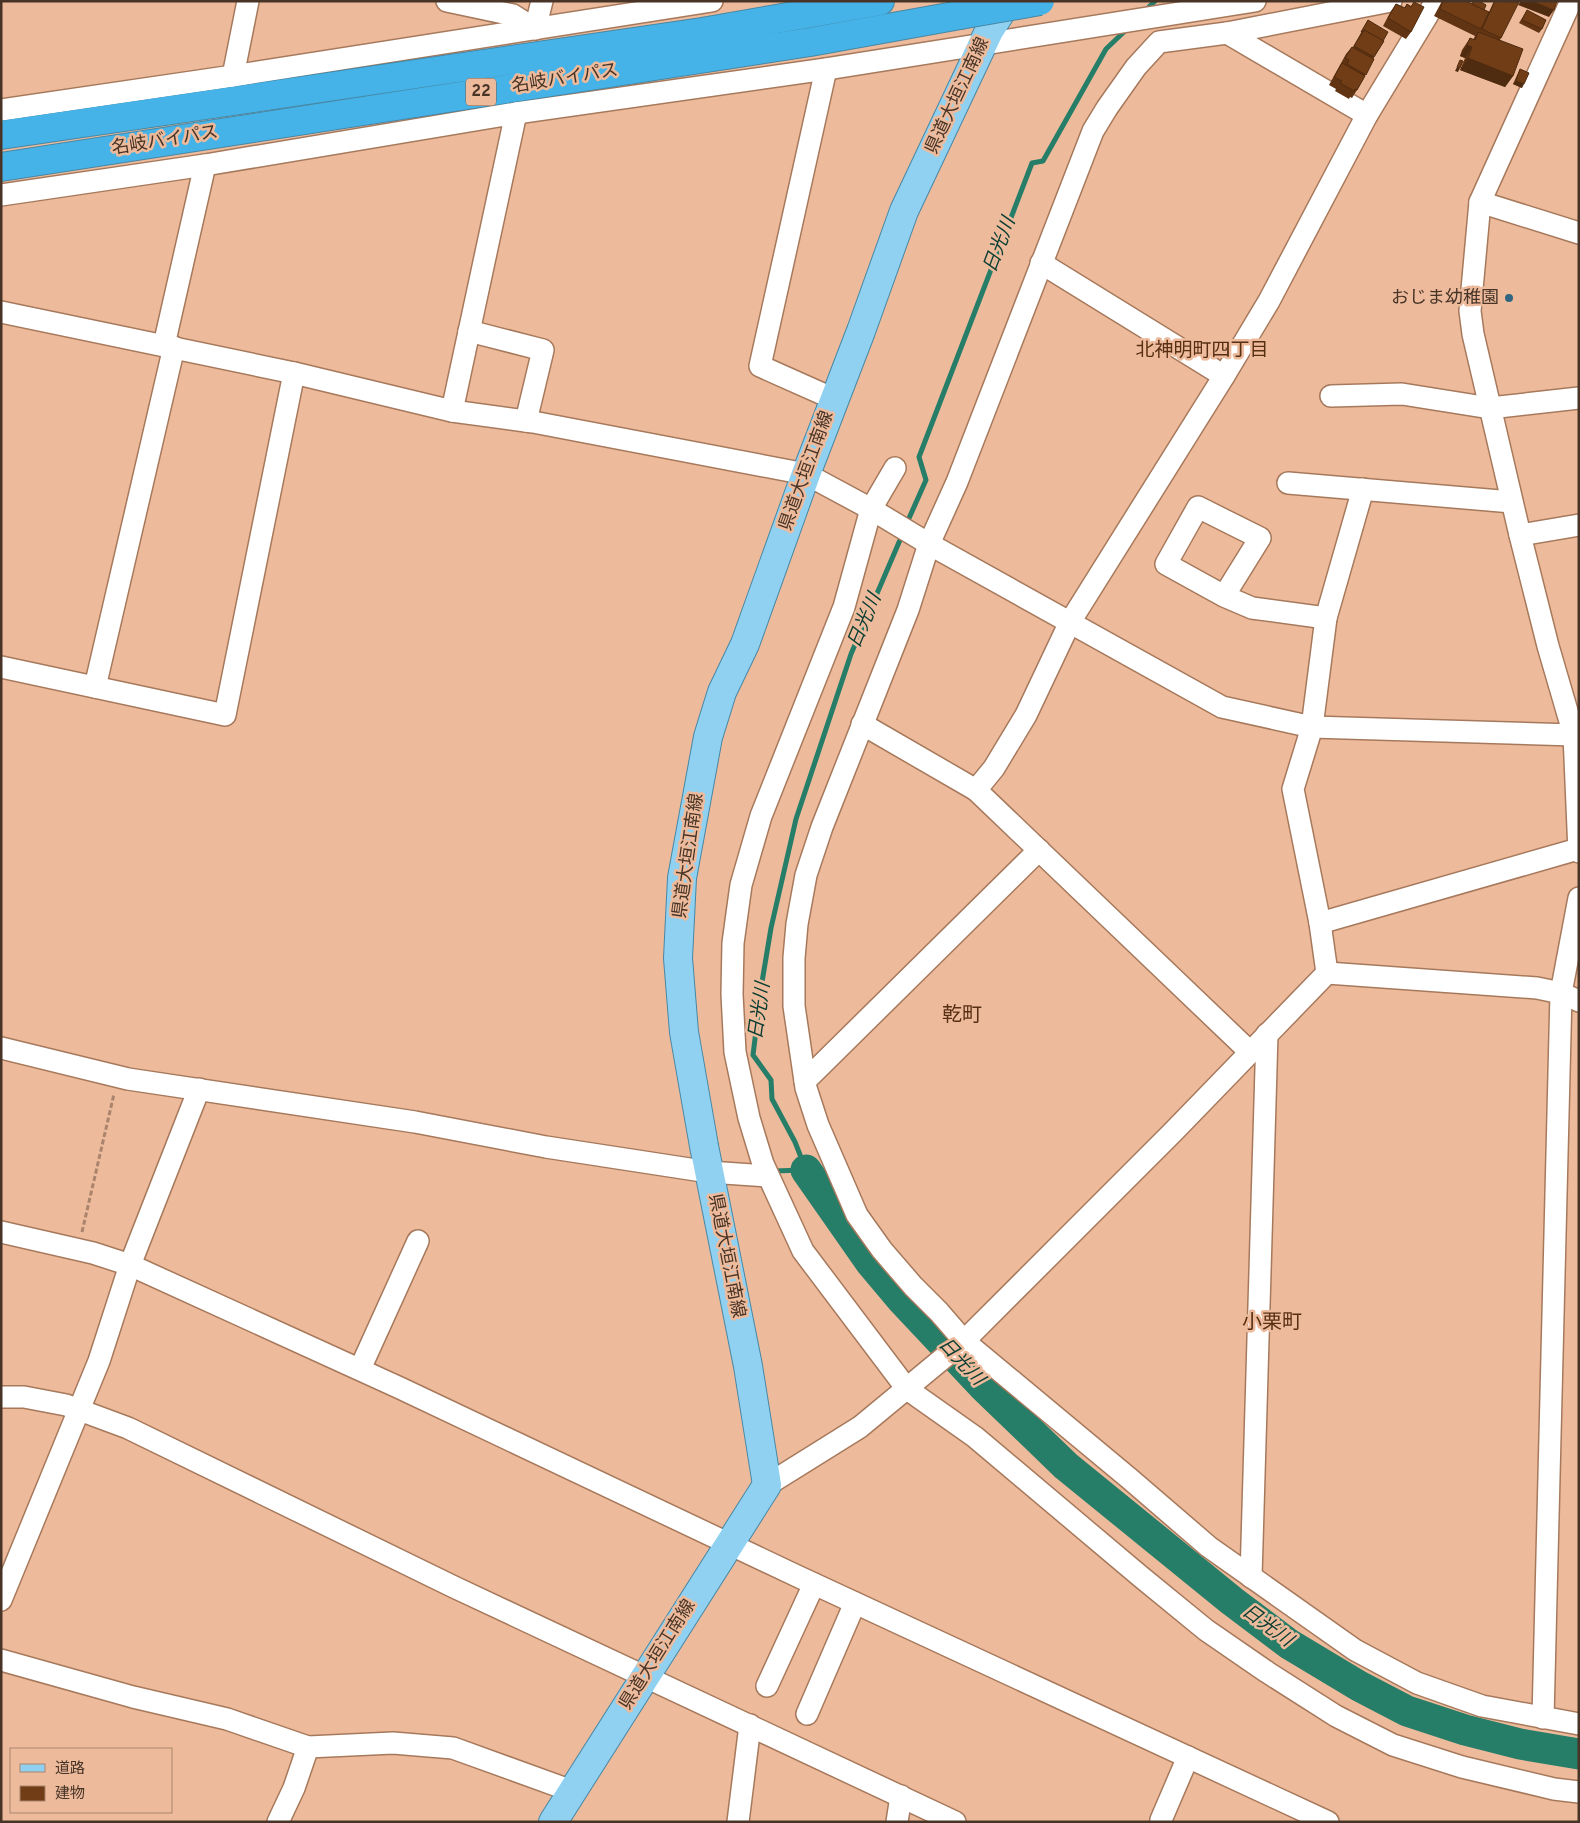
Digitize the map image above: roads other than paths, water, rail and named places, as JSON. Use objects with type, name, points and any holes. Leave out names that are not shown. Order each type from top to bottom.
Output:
[{"type":"highway","name":"名岐バイパス","points":[[1,135],[702,32],[880,1]]},
{"type":"highway","name":"名岐バイパス","points":[[1,167],[810,42],[1040,1]]},
{"type":"main road","name":"県道大垣江南線","points":[[553,1822],[767,1484],[748,1366],[709,1172],[684,1032],[678,958],[682,878],[708,737],[722,692],[745,644],[904,211],[983,44],[1008,1]]},
{"type":"street","points":[[233,76],[248,1]]},
{"type":"street","points":[[447,1],[513,15],[535,29]]},
{"type":"street","points":[[535,29],[542,1]]},
{"type":"street","points":[[1,110],[233,76],[712,1]]},
{"type":"street","points":[[1,195],[205,165],[516,113],[826,69],[1255,1]]},
{"type":"street","points":[[1391,1],[1227,33],[1159,42],[1136,67],[1107,108],[1093,132],[957,482],[927,543],[908,610],[819,835],[806,875],[797,924],[794,958],[794,1006],[805,1081],[818,1124],[857,1214],[882,1250],[962,1343],[1130,1479],[1209,1547],[1355,1650],[1417,1683],[1482,1706],[1579,1724]]},
{"type":"street","points":[[976,790],[994,768],[1026,716],[1070,622],[1269,301],[1367,115],[1436,1]]},
{"type":"street","points":[[1320,923],[1578,850],[1576,736],[1548,646],[1520,535],[1473,334],[1470,311],[1480,202],[1571,1]]},
{"type":"street","points":[[1167,16],[1274,15],[1291,21]]},
{"type":"street","points":[[1227,33],[1367,115]]},
{"type":"street","points":[[826,69],[760,366],[834,399]]},
{"type":"street","points":[[452,411],[516,113]]},
{"type":"street","points":[[95,687],[169,346],[205,165]]},
{"type":"street","points":[[1480,202],[1579,233]]},
{"type":"street","points":[[1041,263],[1224,376]]},
{"type":"street","points":[[1,312],[294,373],[452,411],[526,421],[806,474],[1222,707],[1312,727],[1576,736]]},
{"type":"street","points":[[469,331],[543,350],[526,421]]},
{"type":"street","points":[[1,667],[225,715],[294,373]]},
{"type":"street","points":[[1331,396],[1402,394],[1490,408],[1579,398]]},
{"type":"street","points":[[895,468],[874,511],[844,608],[761,816],[740,894],[733,943],[732,994],[735,1052],[749,1118],[763,1164],[803,1251],[910,1387],[974,1437],[1206,1630],[1266,1672],[1336,1716],[1393,1745],[1462,1767],[1554,1789],[1579,1792]]},
{"type":"street","points":[[1288,483],[1512,502]]},
{"type":"street","points":[[1327,972],[1320,923],[1293,789],[1312,727],[1326,618],[1363,489]]},
{"type":"street","points":[[1224,596],[1260,538],[1198,507],[1166,564],[1224,596],[1252,608],[1326,618]]},
{"type":"street","points":[[1520,535],[1579,525]]},
{"type":"street","points":[[862,724],[976,790],[1250,1052]]},
{"type":"street","points":[[805,1081],[1039,850]]},
{"type":"street","points":[[1543,1718],[1570,997],[1579,898]]},
{"type":"street","points":[[1327,972],[1537,988],[1570,997]]},
{"type":"street","points":[[767,1484],[860,1427],[962,1343],[1327,972]]},
{"type":"street","points":[[1251,1577],[1267,1034]]},
{"type":"street","points":[[1,1048],[118,1076],[415,1122],[546,1147],[709,1172],[768,1176]]},
{"type":"street","points":[[1,1600],[99,1361],[130,1265],[199,1089]]},
{"type":"street","points":[[1,1232],[78,1250],[130,1265],[360,1369],[814,1584],[1328,1822]]},
{"type":"street","points":[[360,1369],[418,1241]]},
{"type":"street","points":[[1,1397],[24,1397],[78,1409],[128,1428],[454,1587],[956,1822]]},
{"type":"street","points":[[767,1686],[814,1584]]},
{"type":"street","points":[[807,1714],[854,1602]]},
{"type":"street","points":[[1,1660],[133,1697],[226,1719],[308,1747],[392,1743],[453,1748],[572,1791]]},
{"type":"street","points":[[738,1822],[750,1726]]},
{"type":"street","points":[[278,1822],[294,1788],[308,1747]]},
{"type":"street","points":[[1161,1820],[1188,1757]]},
{"type":"street","points":[[897,1822],[902,1796]]},
{"type":"waterway","name":"日光川","points":[[1145,11],[1155,1]]},
{"type":"waterway","name":"日光川","points":[[906,525],[926,480],[919,457],[1032,163],[1043,161],[1106,49],[1128,28]]},
{"type":"waterway","name":"日光川","points":[[773,1171],[806,1170],[795,1142],[772,1099],[771,1080],[753,1055],[771,928],[796,819],[851,654],[903,533]]},
{"type":"waterway","name":"日光川","points":[[806,1170],[871,1263],[903,1301],[982,1385],[1066,1466],[1232,1601],[1289,1644],[1359,1686],[1407,1711],[1465,1730],[1520,1744],[1579,1754]]},
{"type":"place","name":"おじま幼稚園","points":[[1509,298]]},
{"type":"district","name":"北神明町四丁目","points":[[1202,351]]},
{"type":"district","name":"乾町","points":[[962,1016]]},
{"type":"district","name":"小栗町","points":[[1272,1323]]}]
